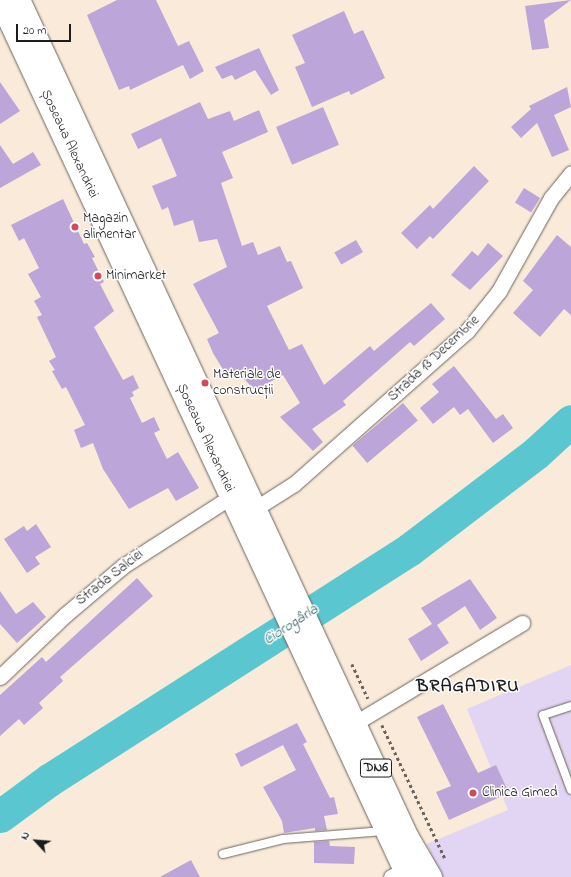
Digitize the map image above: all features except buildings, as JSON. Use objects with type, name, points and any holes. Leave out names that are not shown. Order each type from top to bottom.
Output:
[{"type":"highway","name":"Șoseaua Alexandriei","points":[[0,0],[232,496],[261,538],[329,688],[386,831],[401,875]]},
{"type":"highway","name":"Șoseaua Alexandriei","points":[[19,0],[256,508],[261,538]]},
{"type":"highway","name":"Șoseaua Alexandriei","points":[[329,688],[355,724],[407,836],[431,877]]},
{"type":"street","name":"Strada 13 Decembrie","points":[[256,508],[294,484],[467,331],[499,291],[551,198],[571,173]]},
{"type":"street","name":"Strada Salciei","points":[[0,677],[65,615],[124,566],[232,496]]},
{"type":"street","points":[[355,724],[522,623]]},
{"type":"lane","points":[[571,706],[543,716],[571,790]]},
{"type":"lane","points":[[223,854],[298,837],[386,831]]},
{"type":"path","points":[[355,671],[446,861]]},
{"type":"shaded area","points":[[571,665],[571,877],[440,877],[427,844],[508,810],[467,709]]},
{"type":"waterway","name":"Ciorogârla","points":[[0,816],[49,780],[410,549],[536,453],[571,421]]},
{"type":"place","name":"Magazin alimentar","points":[[75,227]]},
{"type":"place","name":"Minimarket","points":[[98,276]]},
{"type":"place","name":"Materiale de construcții","points":[[205,383]]},
{"type":"place","name":"Clinica Gimed","points":[[473,793]]},
{"type":"district","name":"BRAGADIRU","points":[[468,687]]}]
